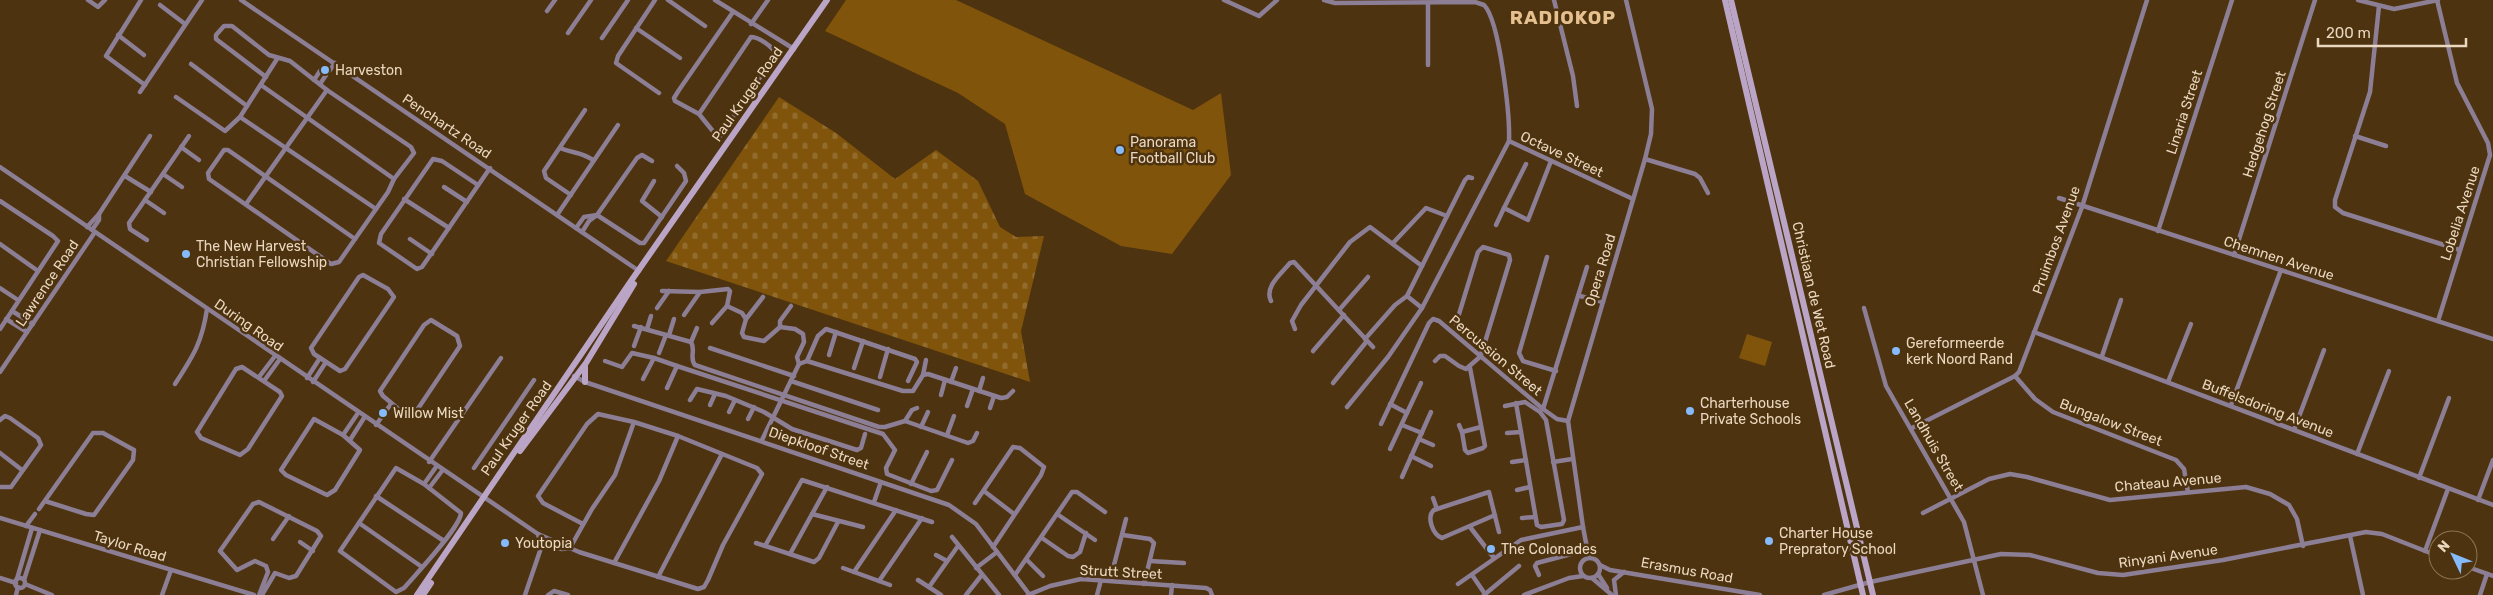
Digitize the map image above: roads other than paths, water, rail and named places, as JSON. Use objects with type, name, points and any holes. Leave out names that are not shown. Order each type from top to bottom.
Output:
[{"type":"main road","name":"Paul Kruger Road","points":[[423,595],[569,372],[827,0]]},
{"type":"main road","name":"Christiaan de Wet Road","points":[[1725,0],[1864,595]]},
{"type":"main road","name":"Christiaan de Wet Road","points":[[1731,0],[1873,595]]},
{"type":"main road","name":"Paul Kruger Road","points":[[418,595],[486,497],[586,363],[635,283],[638,273]]},
{"type":"main road","points":[[585,382],[586,363]]},
{"type":"street","points":[[88,0],[98,7],[105,0]]},
{"type":"street","points":[[141,0],[108,51],[107,57],[145,84]]},
{"type":"street","name":"Penchartz Road","points":[[241,0],[490,168],[638,273]]},
{"type":"street","points":[[547,11],[554,0]]},
{"type":"street","points":[[568,33],[591,0]]},
{"type":"street","points":[[602,38],[627,2],[620,0]]},
{"type":"street","points":[[655,0],[616,63],[659,93]]},
{"type":"street","points":[[668,0],[705,26]]},
{"type":"street","points":[[715,0],[794,49]]},
{"type":"street","points":[[751,24],[768,0]]},
{"type":"street","points":[[1224,0],[1259,16],[1277,0]]},
{"type":"street","name":"Octave Street","points":[[1324,0],[1332,3],[1478,3],[1487,8],[1505,82],[1509,141],[1633,199]]},
{"type":"street","points":[[1554,0],[1573,76],[1577,106]]},
{"type":"street","name":"Opera Road","points":[[1592,558],[1587,547],[1583,527],[1568,421],[1646,159],[1651,134],[1652,109],[1626,0]]},
{"type":"street","name":"Pruimbos Avenue","points":[[2015,376],[2021,367],[2082,207],[2147,0]]},
{"type":"street","name":"Linaria Street","points":[[2158,231],[2232,0]]},
{"type":"street","name":"Hedgehog Street","points":[[2234,255],[2315,0]]},
{"type":"street","points":[[2358,0],[2394,9],[2437,0]]},
{"type":"street","name":"Lobelia Avenue","points":[[2437,0],[2457,83],[2490,149],[2489,161],[2438,321]]},
{"type":"street","points":[[140,92],[199,1]]},
{"type":"street","points":[[1428,3],[1428,65]]},
{"type":"street","points":[[160,5],[184,24]]},
{"type":"street","points":[[2379,6],[2372,81],[2335,200],[2337,210],[2460,250]]},
{"type":"street","points":[[699,114],[751,37],[757,38],[775,51],[776,54],[721,135],[716,135],[699,114],[676,102],[674,98],[733,12]]},
{"type":"street","points":[[266,77],[218,40],[216,35],[224,26],[230,25],[277,59],[290,61],[327,90],[413,148],[414,153],[409,162],[394,179],[390,189],[339,262],[334,265],[208,177],[208,173],[221,152],[228,150],[355,239]]},
{"type":"street","points":[[636,28],[680,58]]},
{"type":"street","points":[[118,35],[144,55]]},
{"type":"street","points":[[176,97],[224,132],[240,117],[277,59]]},
{"type":"street","points":[[324,66],[329,59]]},
{"type":"street","points":[[330,70],[335,63]]},
{"type":"street","points":[[191,64],[247,106]]},
{"type":"street","points":[[314,80],[320,71]]},
{"type":"street","points":[[320,84],[326,75]]},
{"type":"street","points":[[262,85],[394,179]]},
{"type":"street","points":[[246,204],[327,90]]},
{"type":"street","points":[[571,194],[544,174],[585,110]]},
{"type":"street","points":[[240,117],[376,209]]},
{"type":"street","points":[[557,215],[618,125]]},
{"type":"street","name":"Lawrence Road","points":[[0,372],[28,332],[92,230],[99,214],[150,136]]},
{"type":"street","points":[[147,240],[128,226],[189,136]]},
{"type":"street","points":[[2355,136],[2386,146]]},
{"type":"street","points":[[1347,407],[1388,357],[1422,308],[1509,141]]},
{"type":"street","points":[[181,147],[199,160]]},
{"type":"street","points":[[560,148],[569,152],[581,152],[593,160]]},
{"type":"street","points":[[582,232],[589,221],[597,215],[638,156],[652,161]]},
{"type":"street","points":[[478,185],[442,161],[435,159],[428,163],[381,234],[379,243],[417,269],[424,266],[490,168]]},
{"type":"street","points":[[1646,159],[1695,174],[1700,178],[1708,193]]},
{"type":"street","points":[[1504,208],[1530,219],[1551,161]]},
{"type":"street","points":[[1496,225],[1526,164]]},
{"type":"street","points":[[576,228],[584,217],[597,215],[641,244],[646,242],[686,182],[684,173],[677,166]]},
{"type":"street","name":"During Road","points":[[0,167],[436,467],[486,497],[538,534],[565,544],[570,548]]},
{"type":"street","points":[[163,174],[182,187]]},
{"type":"street","points":[[125,176],[151,192]]},
{"type":"street","points":[[1333,383],[1395,305],[1407,296],[1466,178],[1472,178]]},
{"type":"street","points":[[654,181],[642,200],[662,217]]},
{"type":"street","points":[[444,187],[467,202]]},
{"type":"street","name":"Chemnen Avenue","points":[[2059,198],[2493,339]]},
{"type":"street","points":[[404,199],[449,228]]},
{"type":"street","points":[[145,200],[164,212]]},
{"type":"street","points":[[0,201],[58,240],[0,329]]},
{"type":"street","points":[[1393,243],[1426,208],[1447,216]]},
{"type":"street","points":[[1295,329],[1292,321],[1294,316],[1350,242],[1368,228],[1374,228],[1406,256],[1422,266]]},
{"type":"street","points":[[410,239],[432,254]]},
{"type":"street","points":[[0,244],[38,271]]},
{"type":"street","points":[[1470,368],[1481,356],[1482,347],[1486,342],[1510,260],[1509,255],[1483,247],[1478,252],[1456,324],[1482,347]]},
{"type":"street","points":[[1547,257],[1519,352],[1523,361],[1556,371]]},
{"type":"street","points":[[1271,301],[1268,295],[1270,288],[1292,262],[1318,286],[1373,346]]},
{"type":"street","points":[[1543,409],[1580,296],[1587,267]]},
{"type":"street","points":[[2231,405],[2280,270]]},
{"type":"street","points":[[361,276],[366,276],[392,292],[394,299],[345,369],[340,371],[320,358],[313,352],[312,346],[361,276]]},
{"type":"street","points":[[1339,310],[1368,277]]},
{"type":"street","points":[[0,288],[18,300]]},
{"type":"street","points":[[662,291],[700,292],[728,289],[730,291],[727,306],[712,323]]},
{"type":"street","points":[[657,308],[669,291]]},
{"type":"street","points":[[684,315],[700,292]]},
{"type":"street","points":[[1407,296],[1422,308]]},
{"type":"street","points":[[1580,296],[1603,302]]},
{"type":"street","points":[[763,297],[746,319],[742,331],[743,336],[760,342],[768,338],[780,326],[780,322],[791,306]]},
{"type":"street","points":[[2102,356],[2121,300]]},
{"type":"street","points":[[727,306],[742,313],[746,319]]},
{"type":"street","name":"Landhuis Street","points":[[1864,308],[1885,383],[1964,522],[1983,595]]},
{"type":"street","points":[[175,384],[201,340],[207,309]]},
{"type":"street","points":[[12,311],[32,324]]},
{"type":"street","points":[[1313,351],[1344,315]]},
{"type":"street","points":[[634,346],[651,316]]},
{"type":"street","points":[[6,319],[28,332]]},
{"type":"street","name":"Percussion Street","points":[[1381,424],[1429,323],[1433,319],[1439,321],[1543,409],[1558,418],[1568,421]]},
{"type":"street","points":[[659,353],[674,320]]},
{"type":"street","points":[[433,321],[457,336],[460,346],[413,415],[408,417],[391,404],[381,395],[381,388],[426,322],[433,321]]},
{"type":"street","points":[[2168,382],[2191,324]]},
{"type":"street","points":[[634,326],[690,342],[693,348],[692,361],[694,365],[880,427],[905,422],[971,442],[977,433]]},
{"type":"street","points":[[762,440],[794,376],[799,364],[797,357],[805,338],[795,329],[780,326]]},
{"type":"street","points":[[690,342],[697,328]]},
{"type":"street","points":[[799,364],[807,360],[821,332],[826,330],[862,340],[916,360],[908,382]]},
{"type":"street","points":[[828,355],[836,332]]},
{"type":"street","name":"Buffelsdoring Avenue","points":[[2034,332],[2102,356],[2493,505]]},
{"type":"street","points":[[854,368],[862,340]]},
{"type":"street","points":[[710,348],[794,376]]},
{"type":"street","points":[[880,377],[888,349]]},
{"type":"street","points":[[2294,430],[2324,350]]},
{"type":"street","points":[[605,361],[622,367],[632,353],[654,358],[882,434],[895,450],[886,468],[887,474],[930,491],[937,490],[952,460]]},
{"type":"street","points":[[262,379],[267,367],[275,356]]},
{"type":"street","points":[[1435,361],[1440,356],[1445,356],[1459,366],[1470,368]]},
{"type":"street","points":[[307,378],[320,358]]},
{"type":"street","points":[[429,462],[501,358]]},
{"type":"street","points":[[643,379],[654,358]]},
{"type":"street","points":[[262,379],[280,359]]},
{"type":"street","points":[[807,360],[908,392],[916,387],[923,375],[926,360]]},
{"type":"street","points":[[313,382],[326,362]]},
{"type":"street","points":[[242,366],[262,379],[280,392],[282,399],[245,453],[237,455],[199,436],[197,429],[236,368],[242,366]]},
{"type":"street","points":[[667,388],[677,366]]},
{"type":"street","points":[[951,382],[956,368]]},
{"type":"street","points":[[1460,425],[1468,453],[1480,450],[1485,446],[1470,368]]},
{"type":"street","points":[[2357,454],[2388,370]]},
{"type":"street","name":"Diepkloof Street","points":[[569,372],[585,382],[762,440],[948,505],[976,524],[1029,595]]},
{"type":"street","points":[[923,375],[1004,398],[1013,391]]},
{"type":"street","points":[[1912,428],[2015,376]]},
{"type":"street","name":"Bungalow Street","points":[[2015,376],[2035,399],[2053,412],[2179,462],[2185,472],[2188,492]]},
{"type":"street","points":[[979,391],[983,378]]},
{"type":"street","points":[[474,468],[534,380]]},
{"type":"street","points":[[942,395],[945,380]]},
{"type":"street","points":[[791,381],[878,410]]},
{"type":"street","points":[[1390,449],[1421,383]]},
{"type":"street","points":[[690,400],[697,389],[736,400],[773,416],[792,429],[857,450],[861,448],[865,434]]},
{"type":"street","points":[[967,406],[972,389]]},
{"type":"street","points":[[710,405],[715,394]]},
{"type":"street","points":[[990,408],[994,396]]},
{"type":"street","points":[[2420,478],[2449,398]]},
{"type":"street","points":[[729,412],[736,400]]},
{"type":"street","points":[[1505,406],[1522,402],[1529,404],[1546,420],[1563,523],[1541,527],[1537,525],[1516,404]]},
{"type":"street","points":[[376,425],[391,404]]},
{"type":"street","points":[[1390,404],[1407,413]]},
{"type":"street","points":[[748,419],[754,407]]},
{"type":"street","points":[[905,422],[912,410],[917,408]]},
{"type":"street","points":[[922,427],[928,412]]},
{"type":"street","points":[[1402,478],[1431,412]]},
{"type":"street","points":[[343,435],[358,413]]},
{"type":"street","points":[[541,544],[562,549],[570,548],[698,589],[704,587],[723,545],[760,481],[762,474],[757,468],[678,436],[604,414],[594,415],[539,493],[539,498],[543,503],[583,524]]},
{"type":"street","points":[[0,420],[5,416],[10,418],[41,443],[11,487],[0,487]]},
{"type":"street","points":[[947,435],[954,416]]},
{"type":"street","points":[[350,440],[364,418]]},
{"type":"street","points":[[314,419],[343,435],[360,452],[335,490],[329,494],[325,494],[281,471],[281,465],[314,419]]},
{"type":"street","points":[[570,548],[615,474],[634,422]]},
{"type":"street","points":[[1402,425],[1422,433]]},
{"type":"street","points":[[1462,432],[1481,427]]},
{"type":"street","points":[[1507,434],[1521,432]]},
{"type":"street","points":[[39,509],[93,433],[103,433],[134,450],[133,460],[94,514],[86,514],[46,501]]},
{"type":"street","points":[[614,563],[659,481],[678,436]]},
{"type":"street","points":[[1419,440],[1433,445]]},
{"type":"street","points":[[975,503],[1013,447],[1017,446],[1032,456],[1044,469],[993,548]]},
{"type":"street","points":[[911,484],[927,452]]},
{"type":"street","points":[[0,453],[22,470]]},
{"type":"street","points":[[658,577],[722,454]]},
{"type":"street","points":[[1411,456],[1431,466]]},
{"type":"street","points":[[1553,462],[1572,459]]},
{"type":"street","points":[[1512,462],[1526,460]]},
{"type":"street","points":[[2478,500],[2493,460]]},
{"type":"street","points":[[424,484],[436,467]]},
{"type":"street","points":[[396,468],[424,484],[461,513],[461,518],[444,541],[401,590],[393,591],[340,552],[396,468]]},
{"type":"street","points":[[429,488],[442,470]]},
{"type":"street","name":"Chateau Avenue","points":[[1923,513],[1952,500],[1989,479],[2010,474],[2110,500],[2240,487],[2277,497],[2289,505],[2295,513],[2303,546]]},
{"type":"street","points":[[765,546],[800,482],[806,480],[932,522]]},
{"type":"street","points":[[874,502],[881,482]]},
{"type":"street","points":[[790,554],[827,487]]},
{"type":"street","points":[[1517,490],[1530,488]]},
{"type":"street","points":[[2425,551],[2448,489]]},
{"type":"street","points":[[984,491],[1014,514]]},
{"type":"street","points":[[1015,575],[1072,492],[1077,492],[1105,512]]},
{"type":"street","points":[[1495,515],[1470,527],[1438,538],[1430,520],[1431,512],[1437,509],[1489,492],[1495,515],[1498,532]]},
{"type":"street","points":[[376,496],[444,541]]},
{"type":"street","points":[[1433,498],[1437,509]]},
{"type":"street","points":[[255,502],[259,502],[289,516],[320,533],[321,540],[293,578],[278,573],[273,574],[258,595],[268,572],[266,566],[255,561],[237,570],[221,553],[221,549],[255,502]]},
{"type":"street","points":[[854,572],[896,510]]},
{"type":"street","points":[[26,526],[35,514]]},
{"type":"street","points":[[812,514],[863,527]]},
{"type":"street","points":[[1057,514],[1095,540]]},
{"type":"street","points":[[273,539],[289,516]]},
{"type":"street","points":[[1522,518],[1535,517]]},
{"type":"street","name":"Taylor Road","points":[[0,518],[258,595]]},
{"type":"street","points":[[879,581],[922,518]]},
{"type":"street","points":[[1114,565],[1126,519]]},
{"type":"street","points":[[756,543],[817,560],[838,522]]},
{"type":"street","points":[[359,523],[422,567]]},
{"type":"street","points":[[1470,527],[1494,558]]},
{"type":"street","points":[[1458,584],[1521,540],[1583,527]]},
{"type":"street","points":[[16,595],[17,583],[32,528]]},
{"type":"street","points":[[0,578],[24,587],[40,530]]},
{"type":"street","name":"Rinyani Avenue","points":[[1861,585],[2001,554],[2040,556],[2098,573],[2123,575],[2303,546],[2373,532],[2428,552]]},
{"type":"street","points":[[1042,538],[1068,556],[1073,557],[1080,552],[1086,533]]},
{"type":"street","points":[[526,595],[541,544],[538,534]]},
{"type":"street","points":[[1123,534],[1153,540],[1144,584]]},
{"type":"street","points":[[2350,536],[2363,595]]},
{"type":"street","points":[[952,537],[981,576],[999,595]]},
{"type":"street","points":[[300,542],[313,551]]},
{"type":"street","points":[[930,587],[958,546]]},
{"type":"street","points":[[1539,575],[1536,566],[1538,563],[1575,553],[1587,547]]},
{"type":"street","name":"Opera Road","points":[[1584,560],[1587,547]]},
{"type":"street","points":[[976,568],[997,552]]},
{"type":"street","points":[[936,555],[946,561]]},
{"type":"street","points":[[1569,578],[1580,568],[1584,560],[1592,558],[1600,565],[1599,573],[1607,589]]},
{"type":"street","points":[[1026,560],[1044,576]]},
{"type":"street","points":[[1150,561],[1184,563]]},
{"type":"street","name":"Erasmus Road","points":[[1600,565],[1610,570],[1760,595]]},
{"type":"street","points":[[1472,575],[1484,595],[1519,566]]},
{"type":"street","points":[[843,568],[890,585]]},
{"type":"street","points":[[1580,568],[1583,576]]},
{"type":"street","points":[[162,595],[171,570]]},
{"type":"street","name":"Erasmus Road","points":[[1599,573],[1610,570]]},
{"type":"street","points":[[2478,571],[2493,576]]},
{"type":"street","points":[[1614,595],[1614,580],[1622,573],[1628,572]]},
{"type":"street","points":[[1592,578],[1599,573]]},
{"type":"street","points":[[2480,595],[2487,574]]},
{"type":"street","points":[[966,595],[981,576]]},
{"type":"street","points":[[1524,595],[1569,578],[1583,576],[1592,578],[1614,595]]},
{"type":"street","points":[[918,580],[941,595]]},
{"type":"street","points":[[1097,595],[1101,580]]},
{"type":"street","name":"Strutt Street","points":[[1029,595],[1068,581],[1101,580],[1208,589],[1212,595]]},
{"type":"street","points":[[17,583],[25,582],[52,595]]},
{"type":"street","points":[[1824,595],[1861,585]]},
{"type":"street","points":[[1171,595],[1172,586]]},
{"type":"street","points":[[548,595],[554,591],[568,595]]},
{"type":"tunnel","points":[[320,71],[324,66]]},
{"type":"place","name":"Harveston","points":[[325,70]]},
{"type":"place","name":"Panorama Football Club","points":[[1120,150]]},
{"type":"place","name":"The New Harvest Christian Fellowship","points":[[186,254]]},
{"type":"place","name":"Gereformeerde kerk Noord Rand","points":[[1896,351]]},
{"type":"place","name":"Charterhouse Private Schools","points":[[1690,411]]},
{"type":"place","name":"Willow Mist","points":[[383,413]]},
{"type":"place","name":"Charter House Prepratory School","points":[[1769,541]]},
{"type":"place","name":"Youtopia","points":[[505,543]]},
{"type":"place","name":"The Colonades","points":[[1491,549]]},
{"type":"district","name":"RADIOKOP","points":[[1563,17]]}]
